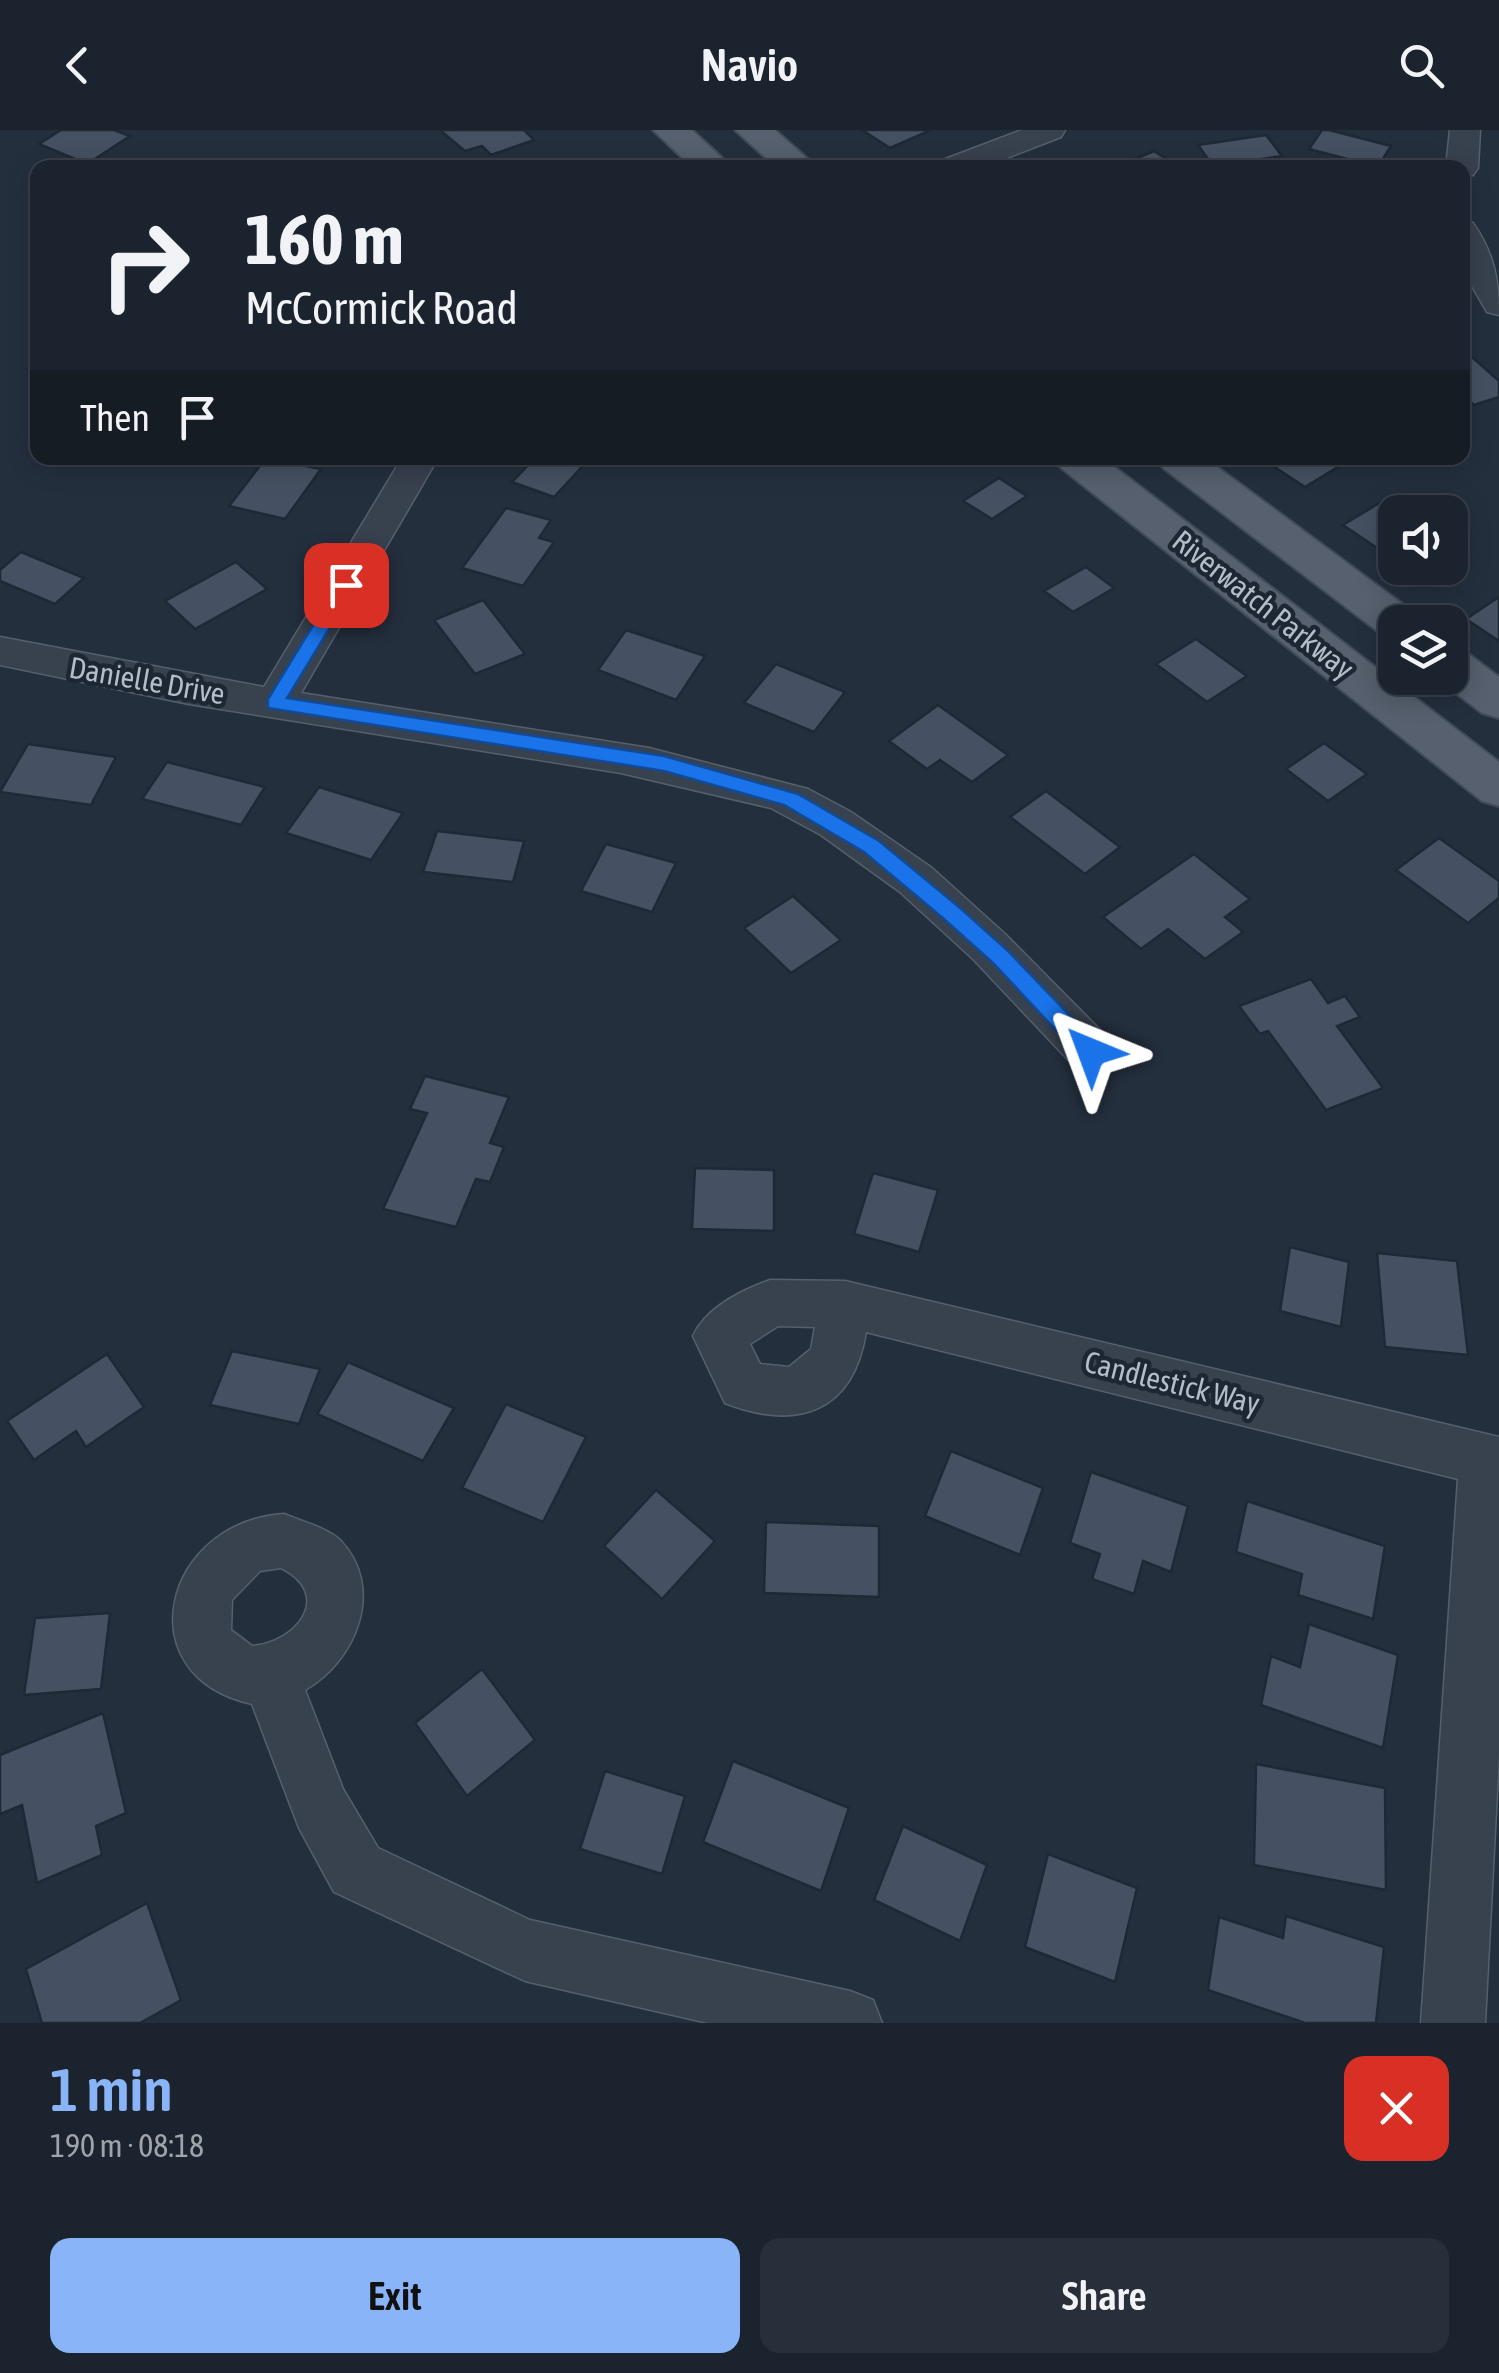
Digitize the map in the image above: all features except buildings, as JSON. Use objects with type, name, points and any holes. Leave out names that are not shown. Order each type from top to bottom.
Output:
[{"type":"main road","points":[[670,130],[705,160]]},
{"type":"main road","points":[[753,130],[790,160]]},
{"type":"main road","name":"Riverwatch Parkway","points":[[1085,465],[1499,788]]},
{"type":"main road","points":[[1187,465],[1378,608]]},
{"type":"main road","points":[[1468,678],[1499,701]]},
{"type":"street","points":[[971,160],[1050,130]]},
{"type":"street","points":[[1463,160],[1465,130]]},
{"type":"street","points":[[1470,250],[1499,305]]},
{"type":"street","points":[[274,704],[416,465]]},
{"type":"street","name":"Danielle Drive","points":[[0,651],[84,671],[274,704],[664,763],[791,799],[871,846],[952,913],[1001,957],[1091,1052]]},
{"type":"street","name":"Candlestick Way","points":[[845,1304],[1493,1461]]},
{"type":"street","points":[[1453,2023],[1493,1461]]},
{"type":"street","points":[[270,1674],[320,1807],[356,1870],[525,1950],[850,2023]]},
{"type":"route","points":[[346,585],[274,704],[664,763],[791,799],[871,846],[952,913],[1001,957],[1091,1052]]}]
